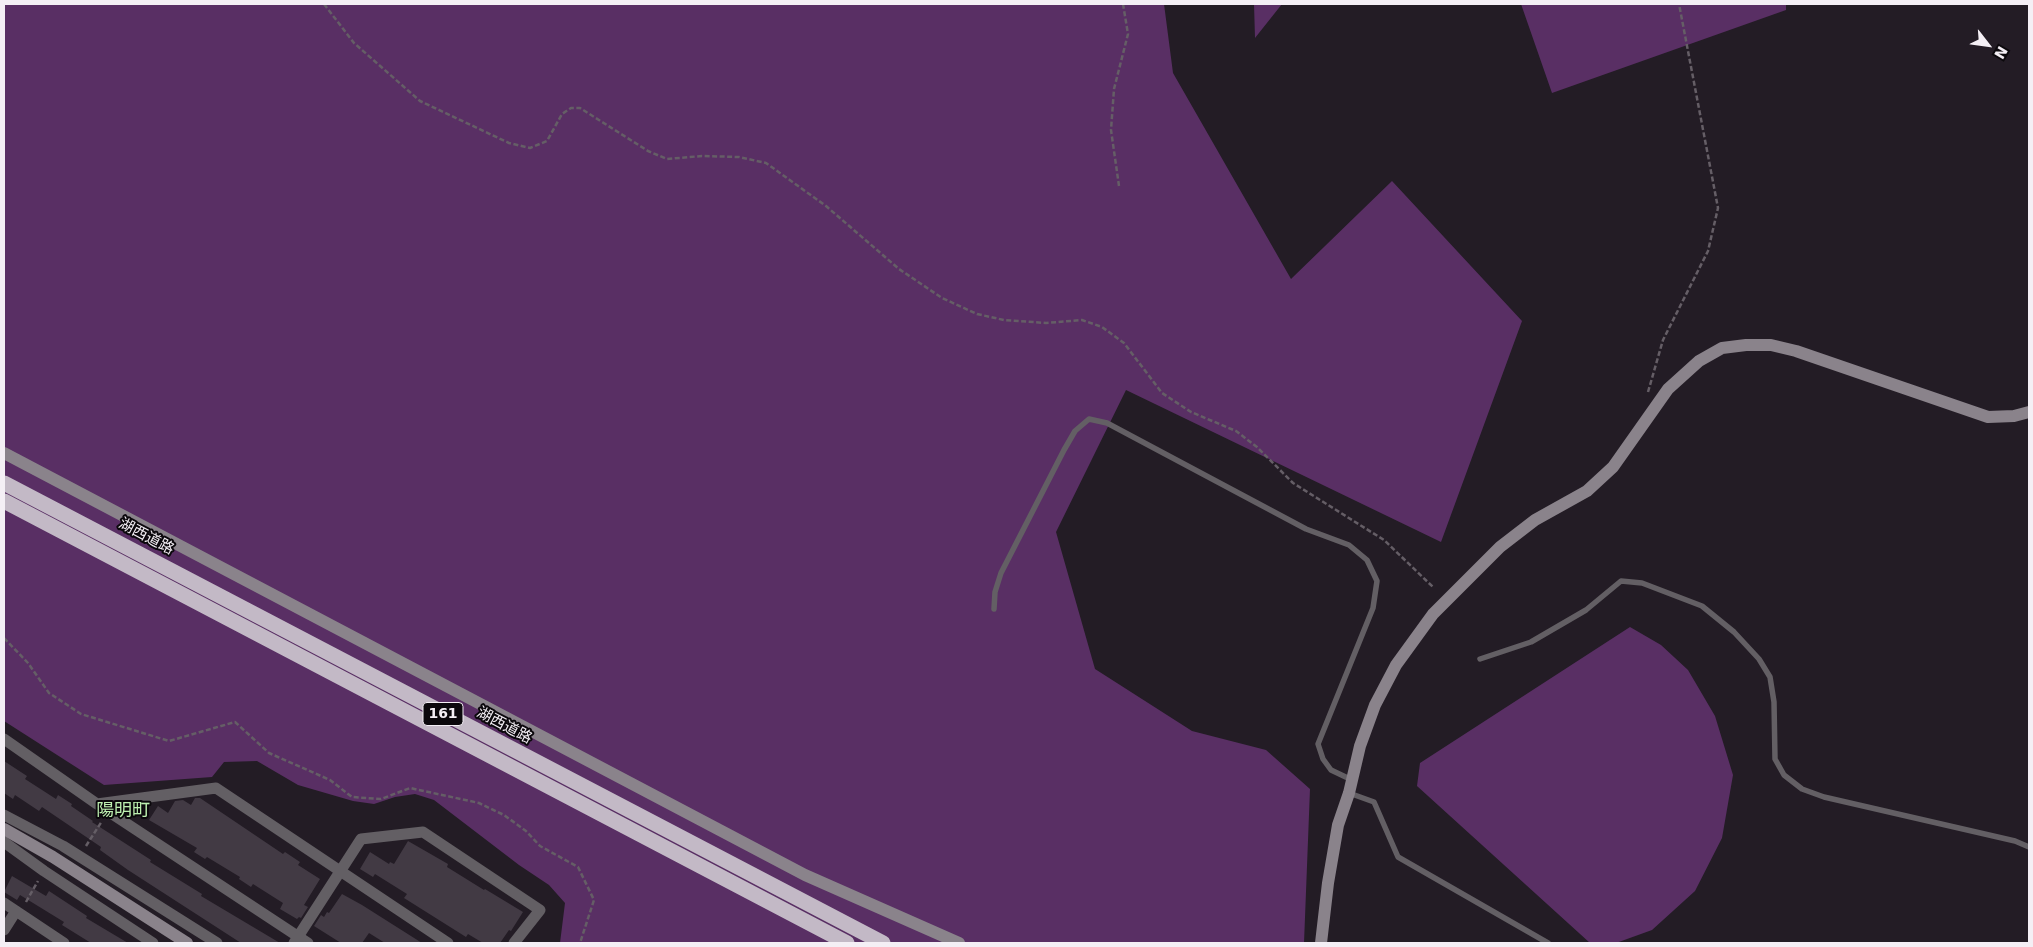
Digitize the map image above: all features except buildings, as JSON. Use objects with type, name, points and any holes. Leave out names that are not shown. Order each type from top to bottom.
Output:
[{"type":"highway","name":"湖西道路","points":[[4,483],[883,943]]},
{"type":"highway","name":"161","points":[[4,501],[847,943]]},
{"type":"street","points":[[1321,943],[1328,883],[1338,825],[1349,793],[1360,746],[1375,704],[1396,665],[1433,614],[1500,547],[1535,520],[1586,491],[1613,467],[1668,389],[1700,361],[1722,348],[1746,345],[1771,345],[1796,351],[1988,417],[2014,416],[2029,412]]},
{"type":"street","points":[[4,453],[805,875],[959,943]]},
{"type":"street","points":[[4,739],[108,812],[300,941],[340,872],[362,839],[423,832],[540,910],[514,943]]},
{"type":"street","points":[[97,804],[216,788],[448,943]]},
{"type":"street","points":[[4,815],[79,856],[217,943]]},
{"type":"street","points":[[4,829],[52,857],[187,943]]},
{"type":"street","points":[[4,842],[44,871],[153,943]]},
{"type":"street","points":[[4,903],[64,943]]},
{"type":"street","points":[[4,930],[17,912]]},
{"type":"lane","points":[[994,609],[995,592],[1001,573],[1075,431],[1089,419],[1107,423],[1306,529],[1350,545],[1367,560],[1377,581],[1373,608],[1318,744],[1323,759],[1331,770],[1352,780]]},
{"type":"lane","points":[[1480,659],[1531,642],[1586,610],[1621,581],[1642,583],[1702,606],[1734,632],[1759,659],[1770,677],[1774,702],[1775,759],[1784,775],[1802,789],[1824,797],[2015,840],[2029,847]]},
{"type":"lane","points":[[1349,793],[1374,802],[1398,858],[1548,943]]},
{"type":"path","points":[[324,4],[354,43],[420,101],[509,143],[530,148],[547,141],[562,114],[571,108],[580,108],[648,151],[668,159],[702,156],[730,157],[766,163],[826,206],[899,269],[942,298],[977,314],[1004,320],[1046,323],[1082,320],[1102,327],[1124,342],[1162,393],[1191,412],[1236,431],[1257,447],[1293,483],[1384,540],[1433,587]]},
{"type":"path","points":[[1120,186],[1111,130],[1114,89],[1128,34],[1123,4]]},
{"type":"path","points":[[1648,395],[1663,340],[1708,251],[1718,208],[1679,4]]},
{"type":"path","points":[[4,638],[28,663],[48,693],[81,714],[169,741],[235,722],[269,753],[330,780],[352,797],[381,799],[410,788],[479,803],[504,815],[526,831],[540,846],[578,867],[594,900],[580,943]]},
{"type":"path","points":[[79,856],[108,812]]},
{"type":"path","points":[[17,912],[44,871]]},
{"type":"shaded area","points":[[4,4],[1164,4],[1173,73],[1291,279],[1392,181],[1522,321],[1441,542],[1126,390],[1056,532],[1095,669],[1192,731],[1266,750],[1310,789],[1304,943],[560,943],[565,903],[549,885],[519,865],[434,800],[415,794],[395,797],[374,804],[353,801],[298,785],[257,761],[224,762],[212,777],[104,785],[4,721]]},
{"type":"shaded area","points":[[1254,4],[1282,4],[1255,38]]},
{"type":"shaded area","points":[[1521,4],[1786,4],[1786,10],[1552,93]]},
{"type":"shaded area","points":[[1630,627],[1661,645],[1688,670],[1715,716],[1733,775],[1722,838],[1695,891],[1652,930],[1616,943],[1590,943],[1417,786],[1420,763]]},
{"type":"district","name":"陽明町","points":[[123,811]]}]
